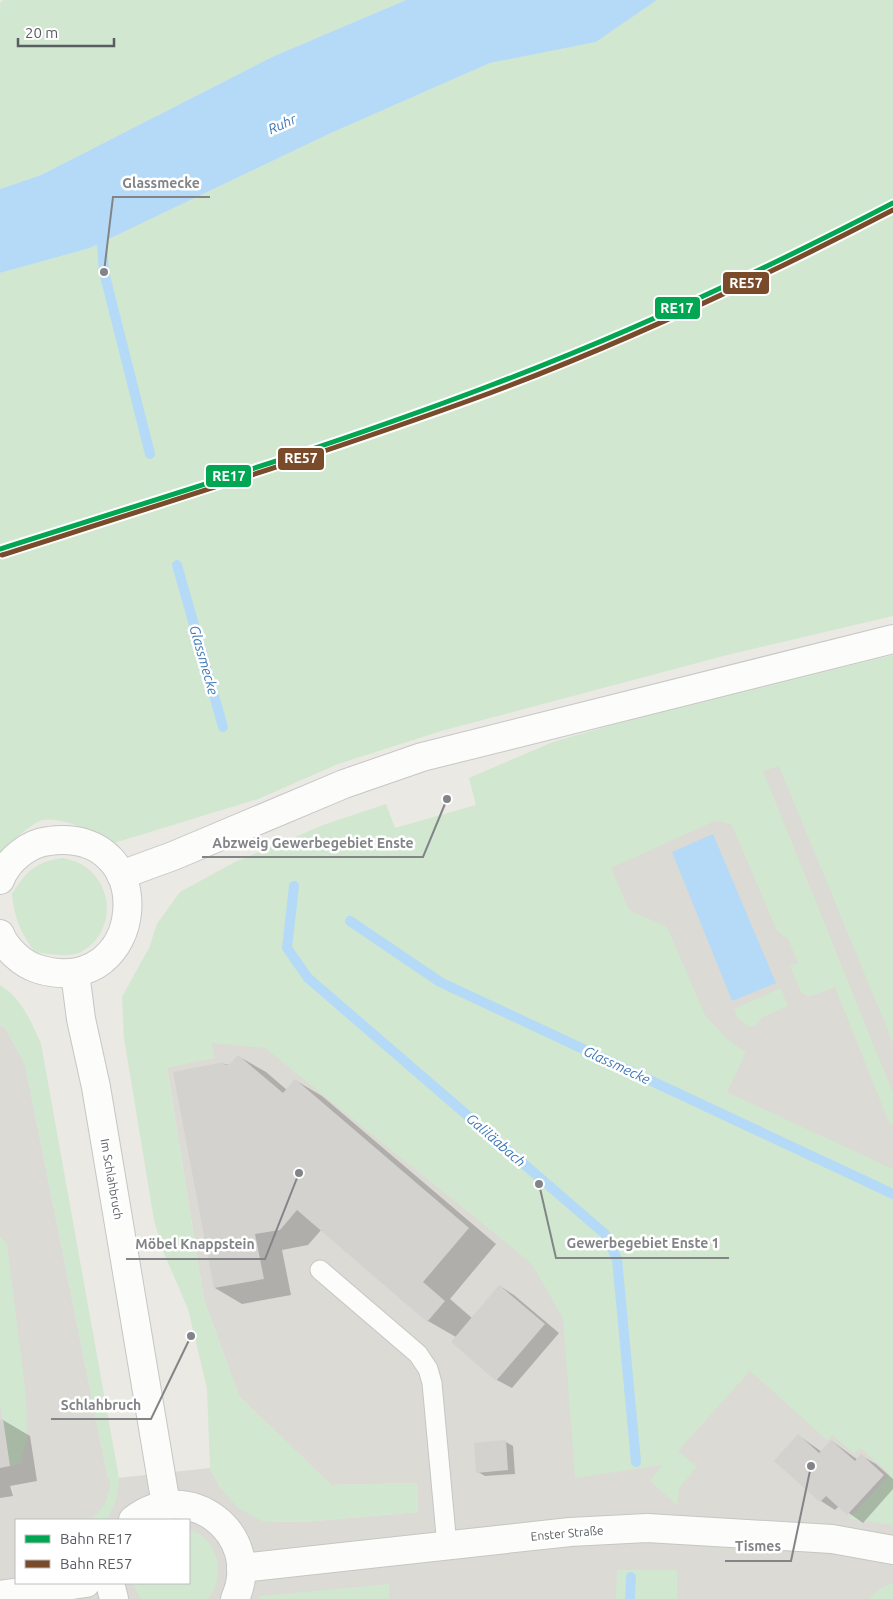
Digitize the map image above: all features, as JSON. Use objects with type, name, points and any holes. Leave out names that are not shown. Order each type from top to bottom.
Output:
[{"type":"street","points":[[121,875],[173,856],[344,784],[422,757],[893,639]]},
{"type":"street","points":[[0,880],[12,860],[28,848],[45,841],[63,839],[93,847],[114,864],[121,875],[128,899],[126,924],[116,946],[98,963],[74,973],[52,974],[31,967],[14,954],[0,934]]},
{"type":"street","name":"Im Schlahbruch","points":[[74,973],[80,1019],[96,1087],[166,1505]]},
{"type":"street","points":[[134,1519],[141,1514],[166,1505],[197,1508],[214,1517],[229,1531],[238,1548],[241,1568],[240,1588],[235,1599]]},
{"type":"street","name":"Enster Straße","points":[[241,1568],[570,1532],[647,1528],[832,1539],[893,1550]]},
{"type":"street","points":[[0,1595],[79,1584]]},
{"type":"street","points":[[110,1584],[114,1599]]},
{"type":"lane","points":[[320,1270],[418,1354],[428,1369],[432,1384],[446,1546]]},
{"type":"shaded area","points":[[893,728],[893,1599],[0,1599],[0,1025],[6,1029],[25,1064],[108,1479],[210,1468],[221,1489],[262,1521],[304,1522],[418,1512],[417,1483],[331,1485],[239,1396],[204,1300],[167,1067],[214,1058],[196,967],[762,771]]},
{"type":"green space","points":[[3,0],[406,0],[272,57],[41,175],[0,189],[0,3]]},
{"type":"green space","points":[[657,0],[893,0],[893,616],[727,655],[441,731],[338,764],[258,799],[114,843],[70,823],[51,819],[43,820],[27,829],[0,854],[0,273],[90,248],[331,133],[490,63],[596,42]]},
{"type":"green space","points":[[893,655],[893,1043],[779,766],[763,771],[893,1093],[893,1123],[890,1125],[835,987],[812,996],[806,996],[801,992],[790,966],[798,963],[788,939],[777,931],[732,825],[717,820],[611,868],[629,910],[667,927],[705,1015],[727,1039],[746,1052],[727,1092],[893,1169],[893,1525],[849,1519],[890,1474],[860,1448],[854,1454],[832,1435],[827,1440],[750,1371],[678,1451],[697,1467],[679,1488],[677,1505],[650,1481],[662,1465],[575,1478],[563,1318],[531,1263],[265,1048],[212,1043],[214,1058],[167,1068],[204,1300],[239,1396],[331,1485],[417,1483],[418,1512],[304,1522],[262,1521],[238,1508],[221,1489],[210,1468],[207,1388],[188,1309],[163,1251],[154,1220],[124,1038],[122,997],[149,948],[157,924],[180,892],[235,862],[326,824],[386,804],[395,828],[476,805],[469,778],[553,742],[660,711]]},
{"type":"green space","points":[[63,858],[84,866],[101,885],[106,897],[107,910],[105,922],[100,934],[92,944],[81,952],[64,955],[35,952],[19,925],[14,910],[12,894],[22,879],[33,869],[45,862]]},
{"type":"green space","points":[[0,985],[20,1004],[41,1044],[119,1478],[116,1500],[107,1519],[92,1519],[105,1502],[109,1492],[110,1479],[108,1479],[25,1064],[6,1029],[0,1025]]},
{"type":"green space","points":[[781,988],[788,1006],[763,1017],[755,1026],[749,1027],[737,1017],[734,1009]]},
{"type":"green space","points":[[0,1236],[7,1244],[26,1395],[27,1440],[20,1464],[10,1466],[0,1404]]},
{"type":"green space","points":[[190,1530],[208,1541],[217,1559],[218,1570],[214,1590],[208,1599],[141,1599],[134,1584],[190,1584]]},
{"type":"green space","points":[[617,1570],[677,1570],[677,1599],[616,1599]]},
{"type":"green space","points":[[893,1583],[893,1599],[869,1599],[881,1588]]},
{"type":"green space","points":[[389,1584],[389,1599],[258,1599],[260,1596]]},
{"type":"water","name":"Ruhr","points":[[406,0],[657,0],[596,42],[490,63],[331,133],[90,248],[0,273],[0,189],[41,175],[272,57]]},
{"type":"water","points":[[713,834],[776,983],[732,1001],[672,852]]},
{"type":"building","points":[[238,1055],[283,1093],[295,1079],[469,1228],[423,1282],[445,1301],[427,1322],[297,1210],[280,1230],[255,1234],[264,1279],[214,1288],[173,1072],[224,1062],[225,1065],[230,1064]]},
{"type":"building","points":[[499,1285],[545,1324],[496,1381],[451,1342]]},
{"type":"building","points":[[3,1419],[10,1466],[0,1468],[0,1420]]},
{"type":"building","points":[[798,1434],[819,1453],[831,1440],[855,1461],[861,1454],[884,1475],[847,1515],[826,1496],[820,1502],[774,1461]]},
{"type":"building","points":[[506,1440],[508,1470],[476,1473],[474,1443]]},
{"type":"waterway","name":"Glassmecke","points":[[101,229],[104,272],[150,454]]},
{"type":"waterway","name":"Glassmecke","points":[[177,565],[223,727]]},
{"type":"waterway","name":"Galiläabach","points":[[294,886],[287,948],[308,978],[605,1234],[617,1259],[636,1462]]},
{"type":"waterway","name":"Glassmecke","points":[[350,921],[440,982],[893,1194]]},
{"type":"waterway","name":"Galiläabach","points":[[630,1599],[631,1577]]},
{"type":"rail line","name":"RE17","points":[[0,549],[307,451],[541,366],[643,323],[744,277],[893,203]]},
{"type":"rail line","name":"RE57","points":[[2,555],[308,456],[429,415],[542,373],[694,308],[893,210]]},
{"type":"place","name":"Glassmecke","points":[[104,272]]},
{"type":"place","name":"Abzweig Gewerbegebiet Enste","points":[[447,799]]},
{"type":"place","name":"Möbel Knappstein","points":[[299,1173]]},
{"type":"place","name":"Gewerbegebiet Enste 1","points":[[539,1184]]},
{"type":"place","name":"Schlahbruch","points":[[191,1336]]},
{"type":"place","name":"Tismes","points":[[811,1466]]}]
